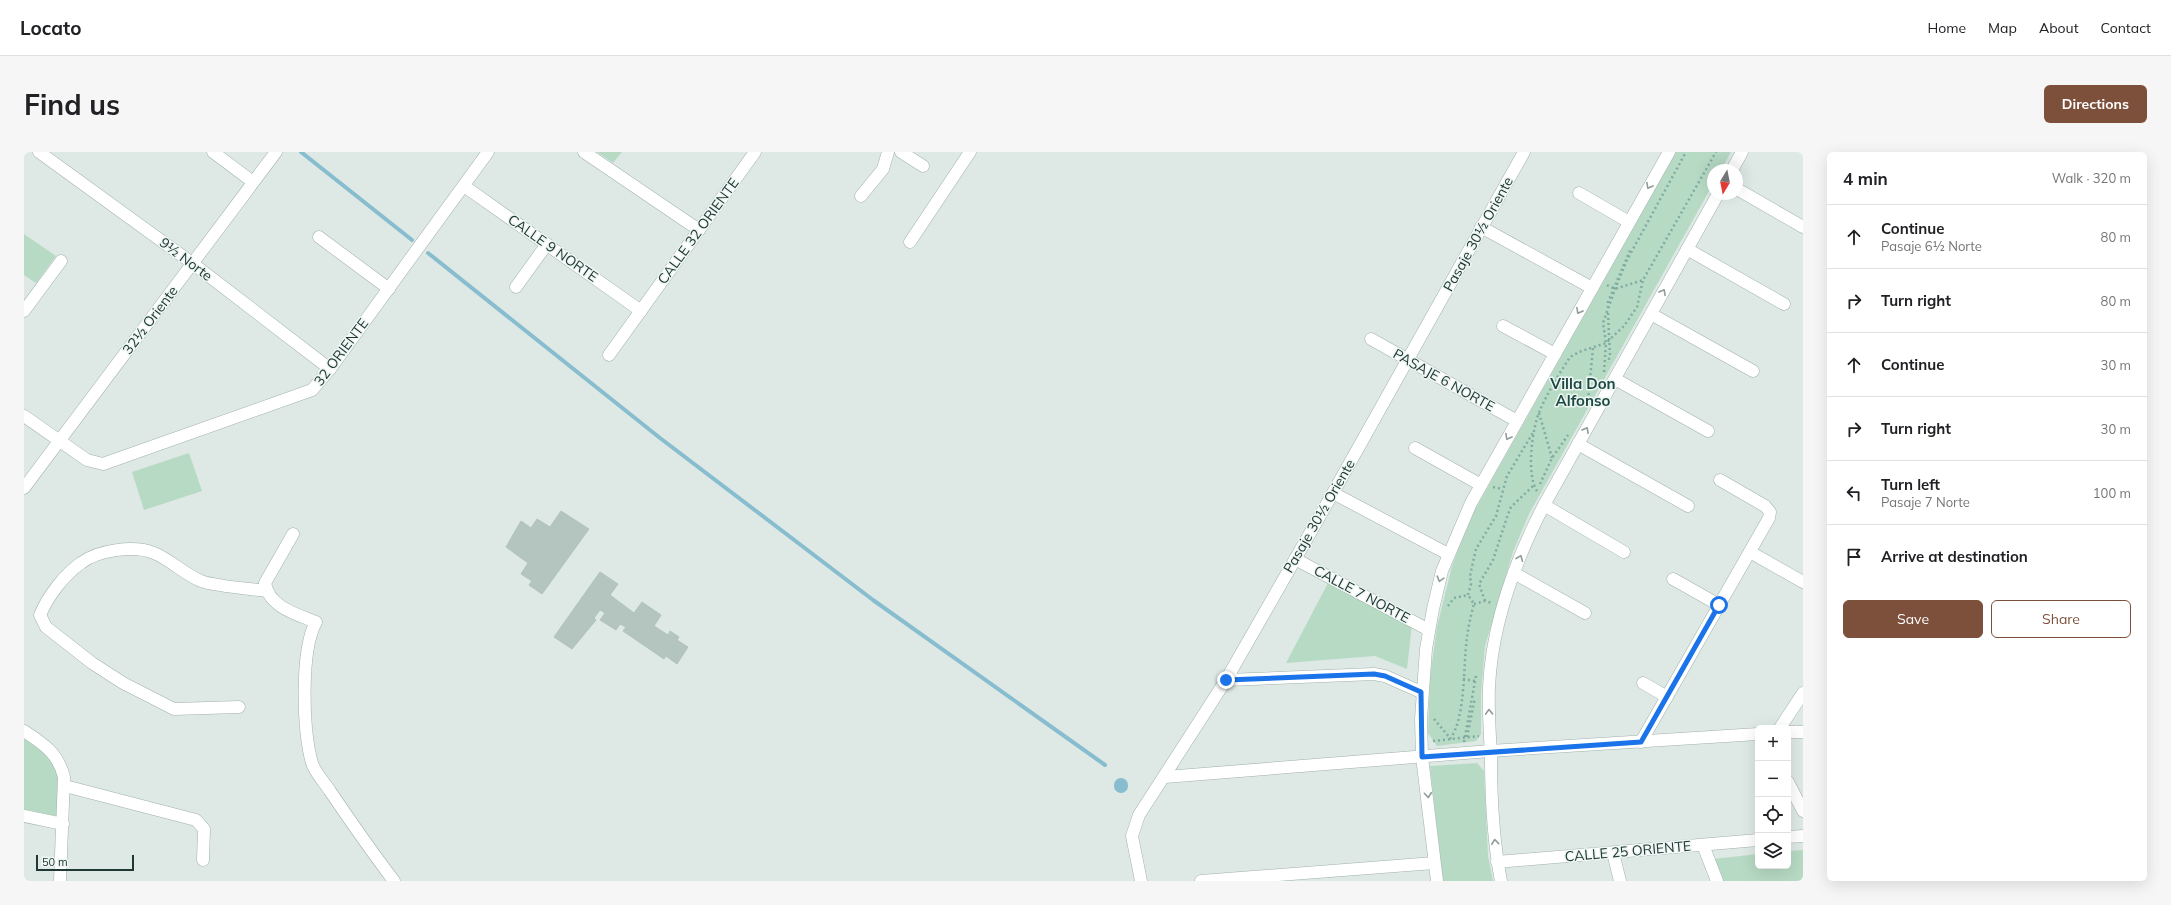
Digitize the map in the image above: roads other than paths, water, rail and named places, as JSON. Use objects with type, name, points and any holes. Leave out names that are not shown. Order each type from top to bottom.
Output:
[{"type":"street","name":"9½ Norte","points":[[39,152],[192,263],[330,369]]},
{"type":"street","points":[[213,152],[253,182]]},
{"type":"street","name":"32½ Oriente","points":[[24,488],[276,152]]},
{"type":"street","name":"32 ORIENTE","points":[[24,416],[92,462],[110,462],[306,394],[317,387],[488,152]]},
{"type":"street","points":[[584,152],[699,230]]},
{"type":"street","points":[[861,196],[883,169],[888,152]]},
{"type":"street","points":[[901,152],[923,166]]},
{"type":"street","points":[[910,242],[970,152]]},
{"type":"street","name":"Pasaje 30½ Oriente","points":[[1141,881],[1132,836],[1134,825],[1226,680],[1333,493],[1524,152]]},
{"type":"street","points":[[1735,164],[1742,152]]},
{"type":"street","name":"CALLE 32 ORIENTE","points":[[609,356],[754,153]]},
{"type":"street","points":[[1437,881],[1422,757],[1421,692],[1429,630],[1437,588],[1448,554],[1481,485],[1629,222],[1665,153]]},
{"type":"street","name":"CALLE 9 NORTE","points":[[464,186],[641,311]]},
{"type":"street","points":[[1579,193],[1629,222]]},
{"type":"street","points":[[1743,193],[1803,228]]},
{"type":"street","points":[[1501,881],[1493,825],[1489,702],[1491,669],[1500,615],[1514,574],[1544,505],[1578,444],[1609,377],[1651,314],[1715,200]]},
{"type":"street","points":[[1481,227],[1592,288]]},
{"type":"street","points":[[319,237],[389,289]]},
{"type":"street","points":[[516,287],[547,244]]},
{"type":"street","points":[[1687,249],[1784,304]]},
{"type":"street","points":[[24,311],[61,261]]},
{"type":"street","points":[[1651,314],[1753,371]]},
{"type":"street","points":[[1503,326],[1555,354]]},
{"type":"street","name":"PASAJE 6 NORTE","points":[[1371,340],[1517,421]]},
{"type":"street","points":[[1609,377],[1708,431]]},
{"type":"street","points":[[1578,444],[1688,506]]},
{"type":"street","points":[[1415,448],[1481,485]]},
{"type":"street","points":[[1641,742],[1769,518],[1770,512],[1765,506],[1720,480]]},
{"type":"street","points":[[1333,493],[1448,554]]},
{"type":"street","points":[[1544,505],[1624,552]]},
{"type":"street","points":[[293,534],[265,583],[272,600],[286,609],[316,622],[310,633],[305,673],[305,715],[312,765],[362,838],[394,881]]},
{"type":"street","points":[[239,707],[174,709],[123,684],[92,663],[46,627],[40,615],[45,603],[82,563],[111,550],[143,549],[167,559],[202,581],[267,591]]},
{"type":"street","points":[[1750,552],[1803,582]]},
{"type":"street","name":"CALLE 7 NORTE","points":[[1295,559],[1429,630]]},
{"type":"street","points":[[1514,574],[1585,613]]},
{"type":"street","points":[[1674,579],[1719,605]]},
{"type":"street","points":[[1226,680],[1374,674],[1385,676],[1421,692]]},
{"type":"street","points":[[1643,683],[1667,696]]},
{"type":"street","points":[[1782,725],[1803,694]]},
{"type":"street","points":[[24,731],[47,746],[55,754],[61,765],[65,786],[63,824],[60,843],[60,881]]},
{"type":"street","points":[[1791,732],[1803,732]]},
{"type":"street","points":[[1165,777],[1490,751],[1755,734]]},
{"type":"street","points":[[65,786],[196,820],[204,829],[203,860]]},
{"type":"street","points":[[1791,788],[1803,811]]},
{"type":"street","points":[[24,816],[63,824]]},
{"type":"street","points":[[1791,837],[1803,836]]},
{"type":"street","name":"CALLE 25 ORIENTE","points":[[1498,862],[1755,840]]},
{"type":"street","points":[[1703,845],[1717,881]]},
{"type":"street","points":[[1613,852],[1620,881]]},
{"type":"street","points":[[1201,881],[1434,863]]},
{"type":"waterway","points":[[301,152],[412,240]]},
{"type":"waterway","points":[[428,253],[660,438],[873,600],[1105,765]]},
{"type":"district","name":"Villa Don Alfonso","points":[[1583,392]]}]
